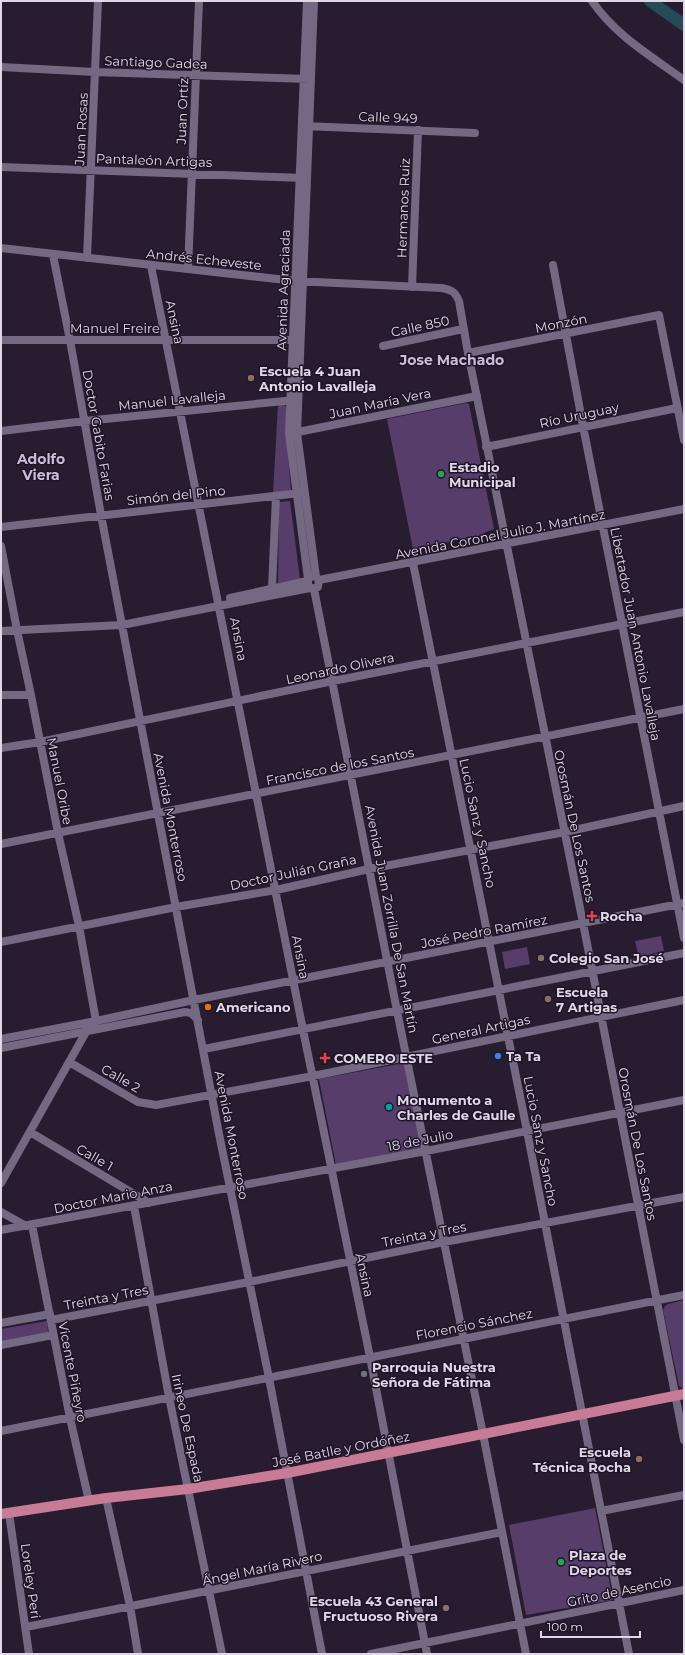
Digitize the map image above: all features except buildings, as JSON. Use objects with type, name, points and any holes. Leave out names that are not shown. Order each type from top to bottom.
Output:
[{"type":"main road","name":"José Batlle y Ordóñez","points":[[5,1513],[106,1498],[188,1489],[287,1473],[680,1395]]},
{"type":"street","name":"Juan Rosas","points":[[87,258],[98,1]]},
{"type":"street","name":"Juan Ortíz","points":[[188,269],[199,1]]},
{"type":"street","name":"Avenida Agraciada","points":[[307,1],[307,78],[293,433],[296,494],[313,582]]},
{"type":"street","name":"Avenida Agraciada","points":[[307,78],[314,1]]},
{"type":"street","points":[[592,1],[610,23],[629,41],[684,80]]},
{"type":"street","name":"Santiago Gadea","points":[[1,67],[95,72],[307,78]]},
{"type":"street","name":"Calle 949","points":[[305,126],[475,133]]},
{"type":"street","name":"Hermanos Ruiz","points":[[412,287],[418,130]]},
{"type":"street","name":"Pantaleón Artigas","points":[[1,167],[303,178]]},
{"type":"street","name":"Andrés Echeveste","points":[[1,248],[298,282],[442,288],[452,290]]},
{"type":"street","name":"Doctor Gabito Farias","points":[[53,255],[122,622]]},
{"type":"street","name":"Libertador Juan Antonio Lavalleja","points":[[553,265],[565,334],[658,811],[681,904],[684,938]]},
{"type":"street","name":"Ansina","points":[[152,266],[258,795],[293,981],[370,1357],[427,1654]]},
{"type":"street","name":"Orosmán De Los Santos","points":[[452,290],[459,301],[486,447],[544,737],[565,832],[656,1300],[680,1395],[684,1440]]},
{"type":"street","name":"Monzón","points":[[468,353],[659,315],[677,408]]},
{"type":"street","name":"Calle 850","points":[[382,346],[463,329]]},
{"type":"street","name":"Manuel Freire","points":[[1,340],[297,340]]},
{"type":"street","name":"Juan María Vera","points":[[293,433],[477,396]]},
{"type":"street","name":"Manuel Lavalleja","points":[[1,431],[85,420],[294,400]]},
{"type":"street","points":[[677,408],[684,440]]},
{"type":"street","name":"Río Uruguay","points":[[486,447],[677,408]]},
{"type":"street","name":"Avenida Agraciada","points":[[293,433],[305,492],[313,582]]},
{"type":"street","name":"Simón del Pino","points":[[1,527],[101,515],[199,506],[305,492]]},
{"type":"street","points":[[272,589],[276,496]]},
{"type":"street","name":"Avenida Coronel Julio J. Martínez","points":[[219,603],[272,589],[413,563],[684,509]]},
{"type":"street","name":"Manuel Oribe","points":[[1,546],[16,628],[31,695],[58,833],[79,926],[96,1021]]},
{"type":"street","name":"Lucio Sanz y Sancho","points":[[413,563],[508,1035],[583,1415],[618,1604],[629,1654]]},
{"type":"street","name":"Avenida Coronel Julio J. Martínez","points":[[1,631],[16,628],[122,622],[219,603],[313,582]]},
{"type":"street","name":"Avenida Juan Zorrilla De San Martín","points":[[313,582],[397,1011],[526,1654]]},
{"type":"street","name":"Leonardo Olivera","points":[[1,748],[40,742],[432,661],[684,612]]},
{"type":"street","name":"Avenida Monterroso","points":[[122,622],[230,1187],[269,1378],[322,1654]]},
{"type":"street","name":"Avenida Coronel Julio J. Martínez","points":[[1,626],[16,628]]},
{"type":"street","points":[[1,695],[31,695]]},
{"type":"street","name":"Francisco de los Santos","points":[[1,844],[258,795],[684,709]]},
{"type":"street","name":"Doctor Julián Graña","points":[[1,942],[176,907],[276,890],[369,869],[565,832],[684,806]]},
{"type":"street","name":"José Pedro Ramírez","points":[[1,1039],[681,904]]},
{"type":"street","points":[[204,1049],[684,953]]},
{"type":"street","name":"General Artigas","points":[[212,1094],[313,1076],[684,1000]]},
{"type":"street","points":[[1,1048],[185,1012],[190,1013],[198,1020]]},
{"type":"street","points":[[1,1183],[68,1062],[86,1032],[96,1021]]},
{"type":"street","name":"Calle 2","points":[[68,1062],[138,1102],[156,1105],[212,1094]]},
{"type":"street","name":"18 de Julio","points":[[230,1187],[426,1151],[684,1100]]},
{"type":"street","name":"Calle 1","points":[[30,1132],[149,1202]]},
{"type":"street","name":"Doctor Mario Anza","points":[[1,1230],[230,1187]]},
{"type":"street","name":"Treinta y Tres","points":[[1,1323],[151,1301],[444,1242],[684,1197]]},
{"type":"street","name":"Irineo De Espada","points":[[134,1206],[169,1397],[222,1654]]},
{"type":"street","points":[[1,1212],[29,1225]]},
{"type":"street","name":"Vicente Piñeyro","points":[[29,1225],[89,1501]]},
{"type":"street","name":"Florencio Sánchez","points":[[1,1431],[684,1295]]},
{"type":"street","points":[[1,1345],[53,1335]]},
{"type":"street","points":[[601,1511],[684,1495]]},
{"type":"street","points":[[106,1498],[130,1606],[138,1654]]},
{"type":"street","name":"Loreley Peri","points":[[5,1513],[26,1627],[29,1654]]},
{"type":"street","name":"Ángel María Rivero","points":[[26,1627],[502,1532]]},
{"type":"street","name":"Grito de Asencio","points":[[372,1654],[684,1590]]},
{"type":"shaded area","name":"Estadio Municipal","points":[[466,403],[469,404],[494,529],[484,533],[485,535],[413,549],[387,419]]},
{"type":"shaded area","points":[[284,404],[286,407],[286,431],[291,490],[273,493],[278,405]]},
{"type":"shaded area","points":[[290,501],[300,579],[278,583],[279,502]]},
{"type":"shaded area","points":[[661,936],[664,951],[639,957],[635,941]]},
{"type":"shaded area","points":[[527,947],[530,964],[505,969],[502,952]]},
{"type":"shaded area","points":[[404,1063],[422,1149],[336,1165],[319,1079]]},
{"type":"shaded area","points":[[684,1300],[683,1389],[679,1386],[663,1310],[668,1304]]},
{"type":"shaded area","points":[[47,1321],[48,1332],[1,1341],[1,1329]]},
{"type":"shaded area","name":"Plaza de Deportes","points":[[595,1508],[613,1600],[526,1615],[509,1525]]},
{"type":"waterway","points":[[650,1],[684,25]]},
{"type":"place","name":"Escuela 4 Juan Antonio Lavalleja","points":[[251,378]]},
{"type":"place","name":"Estadio Municipal","points":[[441,474]]},
{"type":"place","name":"Rocha","points":[[592,916]]},
{"type":"place","name":"Colegio San José","points":[[541,958]]},
{"type":"place","name":"Escuela 7 Artigas","points":[[548,999]]},
{"type":"place","name":"Americano","points":[[208,1007]]},
{"type":"place","name":"Ta Ta","points":[[498,1056]]},
{"type":"place","name":"COMERO ESTE","points":[[325,1058]]},
{"type":"place","name":"Monumento a Charles de Gaulle","points":[[389,1107]]},
{"type":"place","name":"Parroquia Nuestra Señora de Fátima","points":[[364,1374]]},
{"type":"place","name":"Escuela Técnica Rocha","points":[[639,1459]]},
{"type":"place","name":"Plaza de Deportes","points":[[561,1562]]},
{"type":"place","name":"Escuela 43 General Fructuoso Rivera","points":[[446,1608]]},
{"type":"district","name":"Jose Machado","points":[[452,360]]},
{"type":"district","name":"Adolfo Viera","points":[[41,468]]}]
